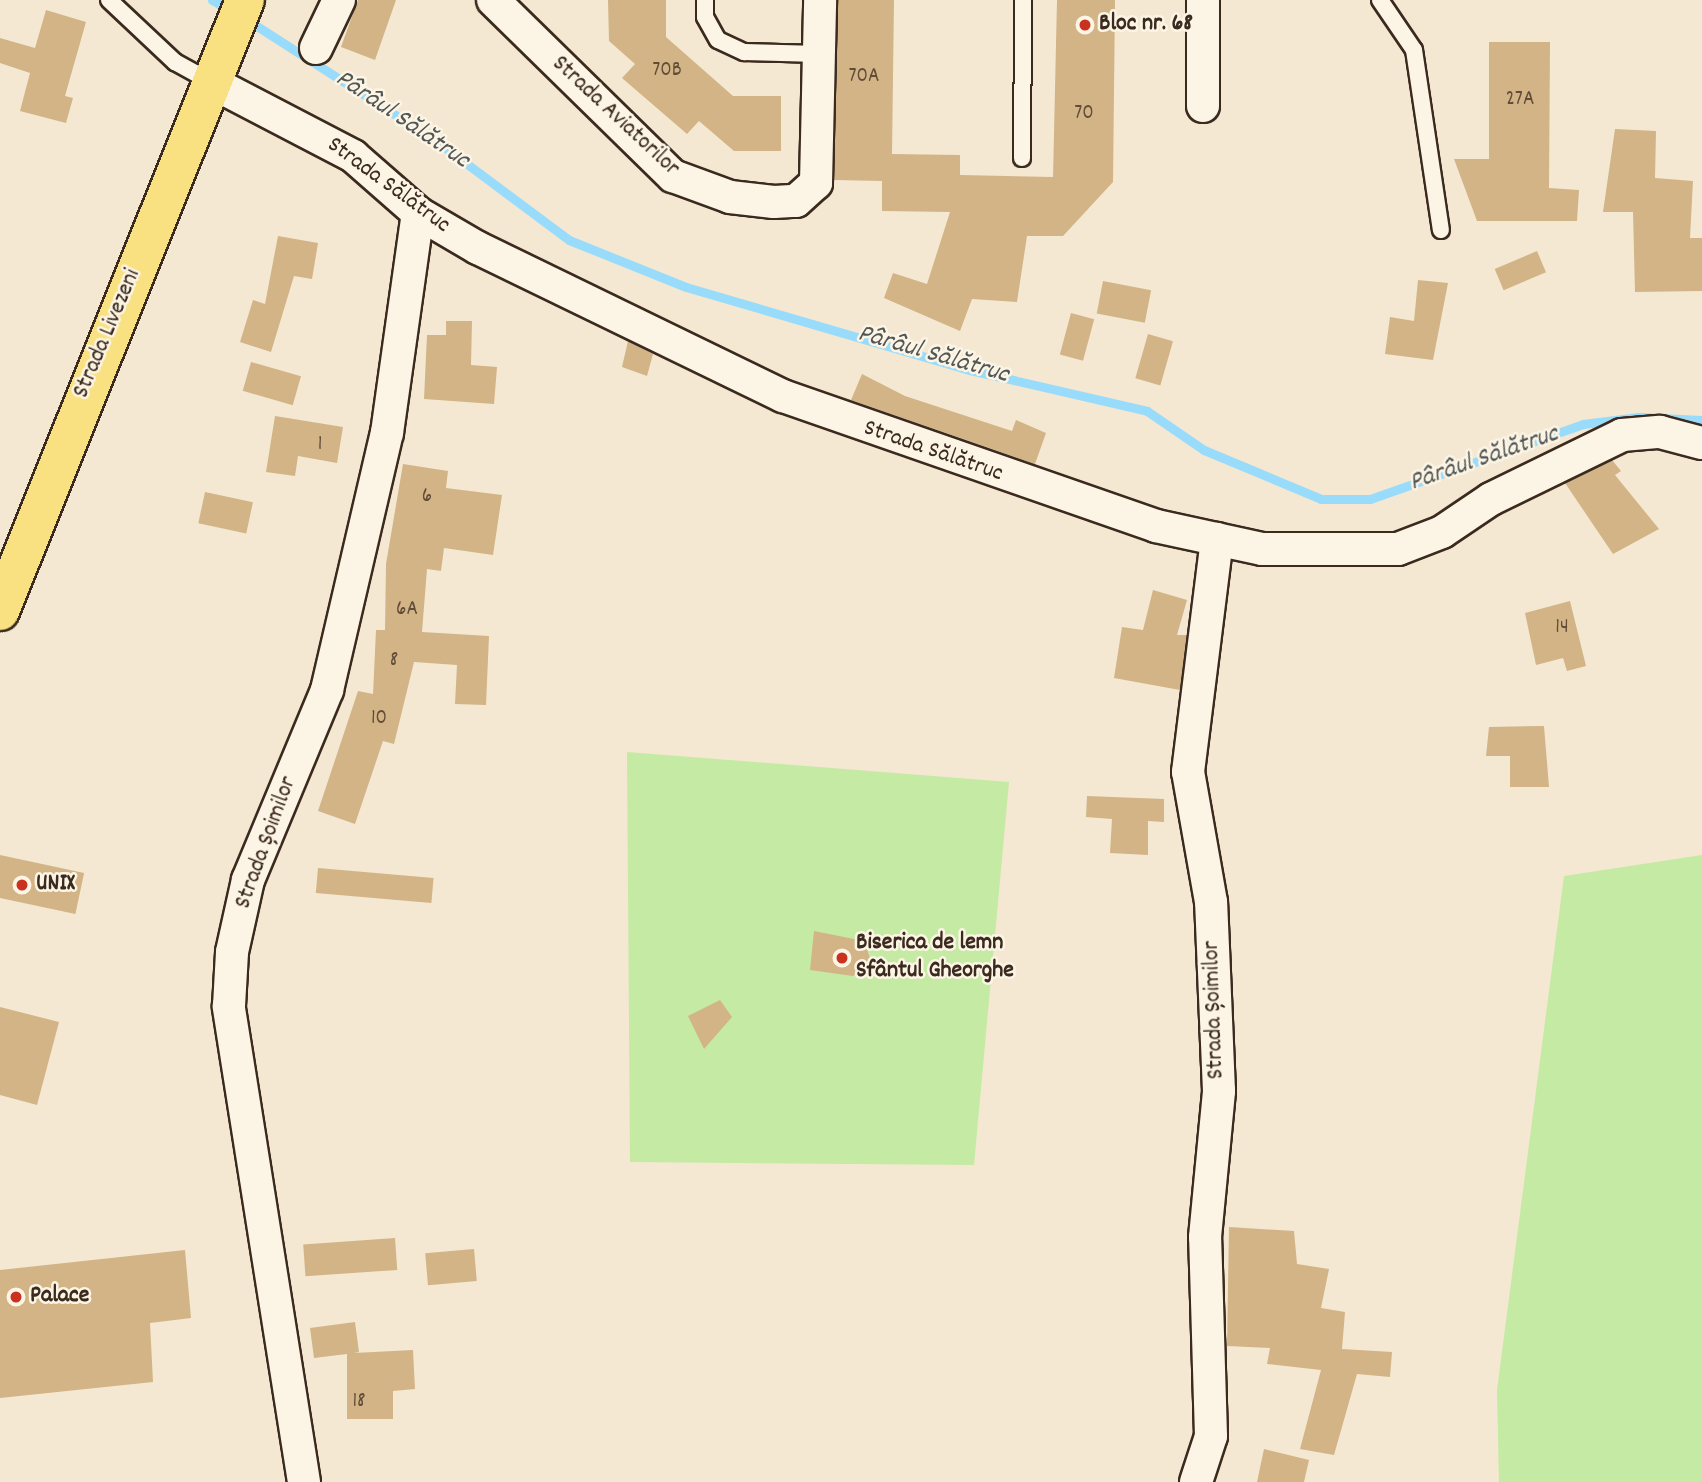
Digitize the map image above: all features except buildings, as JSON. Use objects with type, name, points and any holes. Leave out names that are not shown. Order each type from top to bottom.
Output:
[{"type":"main road","name":"Strada Livezeni","points":[[0,611],[245,0]]},
{"type":"street","points":[[317,48],[339,0]]},
{"type":"street","name":"Strada Aviatorilor","points":[[493,0],[673,176],[730,197],[796,201],[809,195],[817,183],[820,0]]},
{"type":"street","points":[[1203,0],[1203,106]]},
{"type":"street","name":"Strada Sălătruc","points":[[217,71],[353,156],[418,213],[783,396],[979,469],[1217,539],[1322,552],[1398,548],[1441,532],[1491,499],[1622,435],[1660,432],[1702,443]]},
{"type":"street","name":"Strada Șoimilor","points":[[304,1482],[229,1006],[232,951],[248,880],[331,678],[387,433],[418,213]]},
{"type":"street","name":"Strada Șoimilor","points":[[1196,1482],[1211,1436],[1205,1237],[1219,1091],[1211,902],[1188,772],[1217,539]]},
{"type":"lane","points":[[109,0],[175,62],[217,71]]},
{"type":"lane","points":[[705,0],[705,17],[718,40],[744,51],[819,54]]},
{"type":"lane","points":[[1021,158],[1023,0]]},
{"type":"lane","points":[[1380,0],[1414,50],[1441,230]]},
{"type":"green space","points":[[627,752],[1009,782],[974,1165],[630,1162]]},
{"type":"green space","points":[[1702,855],[1702,1482],[1499,1482],[1497,1390],[1564,876]]},
{"type":"waterway","name":"Pârâul Sălătruc","points":[[212,0],[230,10]]},
{"type":"waterway","name":"Pârâul Sălătruc","points":[[246,19],[439,143],[569,240],[686,287],[970,370],[1147,411],[1204,450],[1321,499],[1370,499],[1583,424],[1639,417],[1702,420]]},
{"type":"place","name":"Bloc nr. 68","points":[[1085,25]]},
{"type":"place","name":"UNIX","points":[[22,885]]},
{"type":"place","name":"Biserica de lemn Sfântul Gheorghe","points":[[842,958]]},
{"type":"place","name":"Palace","points":[[16,1297]]}]
